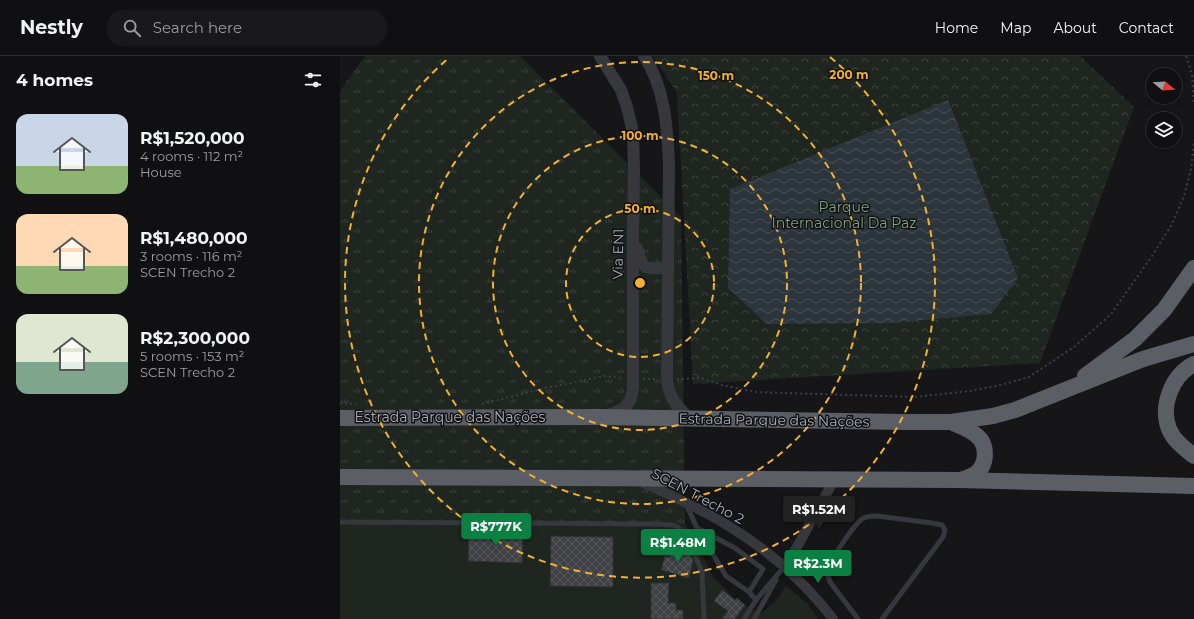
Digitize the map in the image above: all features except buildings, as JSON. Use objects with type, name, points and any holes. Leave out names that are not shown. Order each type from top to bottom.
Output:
[{"type":"highway","points":[[1063,391],[1135,339],[1164,310],[1194,268]]},
{"type":"highway","name":"Estrada Parque das Nações","points":[[344,419],[601,417],[951,422],[993,416],[1015,410],[1142,359],[1194,344]]},
{"type":"highway","points":[[1194,364],[1184,370],[1177,380],[1170,392],[1165,409],[1169,428],[1178,444],[1194,456]]},
{"type":"highway","points":[[951,422],[976,435],[982,441],[984,449],[984,461],[977,472],[959,480]]},
{"type":"highway","points":[[341,476],[959,480],[1194,486]]},
{"type":"street","name":"Via EN1","points":[[600,56],[621,90],[627,107],[633,132],[634,169],[632,397],[627,406],[616,412],[601,417]]},
{"type":"street","points":[[644,56],[650,65],[657,82],[666,116],[669,162],[667,380],[671,398],[680,410],[690,418]]},
{"type":"street","points":[[633,232],[640,263],[646,268],[668,268]]},
{"type":"street","name":"SCEN Trecho 2","points":[[636,479],[686,503],[727,525],[747,538],[804,585],[833,619]]},
{"type":"street","points":[[784,567],[797,547],[834,480]]},
{"type":"lane","points":[[686,503],[697,528],[726,576],[749,592],[756,600]]},
{"type":"lane","points":[[858,619],[830,582],[828,572],[835,555],[861,520],[870,516],[877,516],[942,525],[945,530],[943,537],[882,619]]},
{"type":"lane","points":[[340,522],[674,525],[680,528],[691,546],[702,570],[704,585],[704,619]]},
{"type":"lane","points":[[697,528],[735,548],[763,569],[749,592]]},
{"type":"lane","points":[[744,619],[756,600],[784,567]]},
{"type":"lane","points":[[754,619],[784,567]]},
{"type":"path","points":[[1186,56],[1192,74],[1194,104]]},
{"type":"path","points":[[481,404],[604,376],[632,379],[667,380],[700,378],[722,385],[756,392],[914,397],[970,391],[1001,385],[1029,377],[1074,346],[1111,314],[1152,256],[1172,224],[1191,169],[1194,143]]},
{"type":"path","points":[[340,403],[363,404]]},
{"type":"green space","points":[[365,56],[520,56],[681,217],[685,523],[340,522],[340,91]]},
{"type":"green space","name":"Parque Internacional Da Paz","points":[[653,56],[1080,56],[1134,107],[1040,363],[693,384],[677,93]]},
{"type":"green space","points":[[340,522],[685,523],[714,578],[735,599],[760,614],[775,602],[786,586],[808,604],[818,619],[340,619]]},
{"type":"water","points":[[948,100],[1018,278],[991,314],[891,323],[767,324],[728,288],[730,189]]}]
